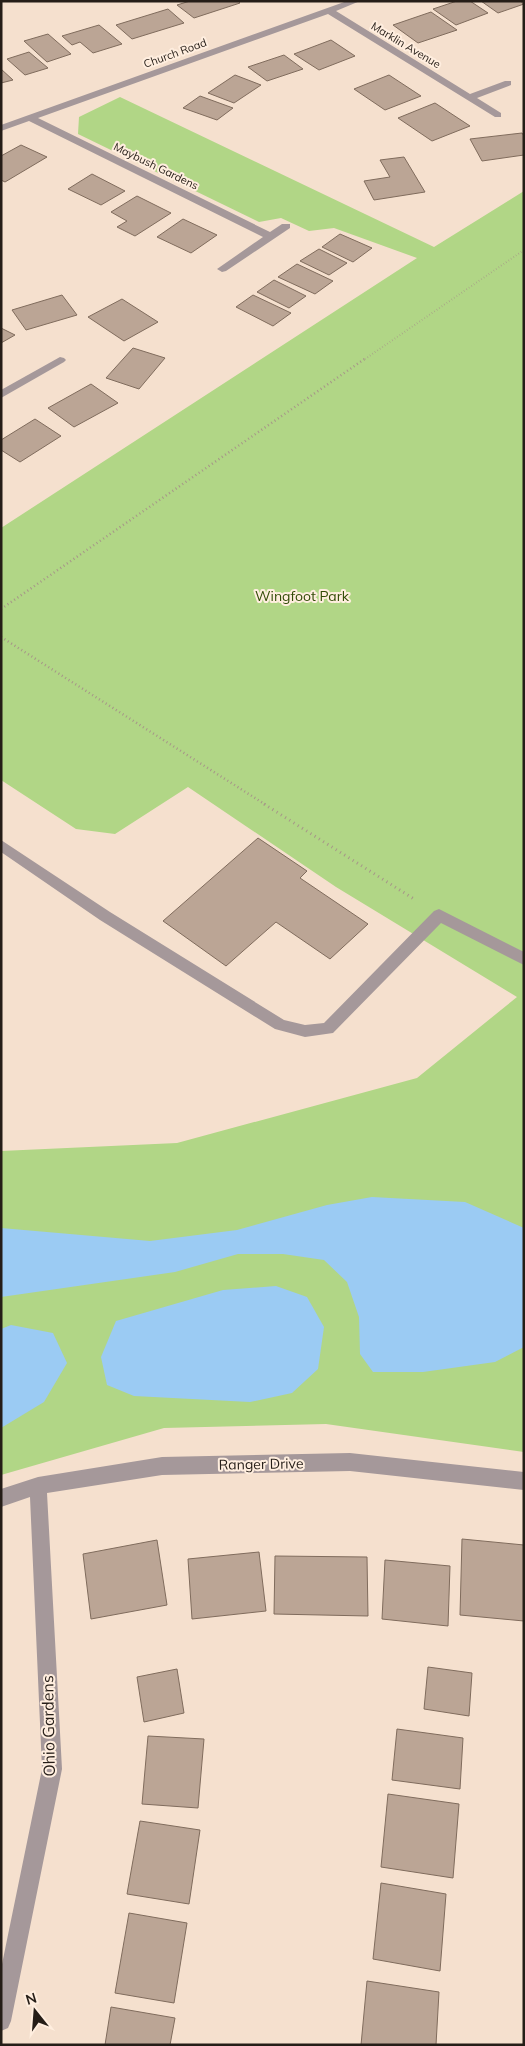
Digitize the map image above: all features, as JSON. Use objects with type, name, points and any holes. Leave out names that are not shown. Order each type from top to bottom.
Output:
[{"type":"street","name":"Church Road","points":[[1,128],[356,1]]},
{"type":"street","name":"Marklin Avenue","points":[[329,11],[498,115]]},
{"type":"street","points":[[470,97],[508,83]]},
{"type":"street","name":"Maybush Gardens","points":[[30,118],[270,236]]},
{"type":"street","points":[[222,269],[286,226]]},
{"type":"street","points":[[1,395],[60,360]]},
{"type":"street","points":[[1,845],[174,961],[280,1025],[305,1031],[328,1029],[439,915],[524,959]]},
{"type":"street","name":"Ranger Drive","points":[[1,1498],[38,1486],[162,1466],[350,1462],[524,1481]]},
{"type":"street","name":"Ohio Gardens","points":[[1,2021],[52,1769],[38,1486]]},
{"type":"path","points":[[1,609],[524,250]]},
{"type":"path","points":[[1,637],[439,915]]},
{"type":"green space","name":"Wingfoot Park","points":[[120,97],[434,247],[524,191],[524,1452],[326,1424],[164,1428],[1,1475],[1,1151],[177,1143],[417,1078],[517,997],[336,887],[188,787],[115,834],[76,829],[1,780],[1,528],[417,258],[334,228],[309,231],[281,218],[259,222],[78,134],[79,117]]},
{"type":"water","points":[[372,1197],[465,1202],[524,1228],[524,1347],[495,1362],[423,1372],[373,1372],[360,1354],[359,1317],[347,1282],[324,1260],[283,1254],[238,1254],[175,1272],[1,1297],[1,1228],[150,1241],[237,1230],[327,1205]]},
{"type":"water","points":[[276,1286],[307,1297],[324,1327],[318,1369],[292,1393],[250,1402],[134,1396],[107,1385],[101,1357],[116,1321],[223,1290]]},
{"type":"water","points":[[11,1325],[53,1333],[67,1363],[44,1402],[1,1428],[1,1329]]},
{"type":"building","points":[[190,1],[238,1],[240,3],[194,18],[177,5]]},
{"type":"building","points":[[457,1],[470,1],[488,13],[456,25],[433,9]]},
{"type":"building","points":[[481,1],[520,1],[524,4],[498,13]]},
{"type":"building","points":[[168,9],[184,23],[132,39],[116,25]]},
{"type":"building","points":[[431,12],[457,30],[418,43],[393,25]]},
{"type":"building","points":[[99,25],[122,44],[93,53],[80,42],[72,45],[62,36]]},
{"type":"building","points":[[48,34],[71,54],[47,62],[24,41]]},
{"type":"building","points":[[331,40],[355,56],[319,70],[294,54]]},
{"type":"building","points":[[29,52],[48,68],[25,75],[7,59]]},
{"type":"building","points":[[284,55],[303,69],[267,81],[248,67]]},
{"type":"building","points":[[1,69],[13,80],[1,83]]},
{"type":"building","points":[[235,75],[261,85],[234,103],[208,93]]},
{"type":"building","points":[[389,75],[421,96],[385,110],[354,89]]},
{"type":"building","points":[[200,96],[233,108],[217,120],[183,108]]},
{"type":"building","points":[[435,103],[470,126],[432,141],[398,118]]},
{"type":"building","points":[[522,133],[524,136],[524,155],[482,161],[470,139]]},
{"type":"building","points":[[21,145],[47,157],[5,182],[1,180],[1,156]]},
{"type":"building","points":[[404,157],[425,192],[374,200],[364,181],[390,177],[380,160]]},
{"type":"building","points":[[92,174],[125,191],[101,205],[68,189]]},
{"type":"building","points":[[137,196],[171,213],[135,236],[117,227],[127,221],[111,212]]},
{"type":"building","points":[[183,219],[217,235],[191,253],[157,237]]},
{"type":"building","points":[[340,234],[372,248],[353,262],[322,247]]},
{"type":"building","points":[[319,249],[347,263],[329,275],[300,261]]},
{"type":"building","points":[[297,264],[333,281],[315,294],[278,277]]},
{"type":"building","points":[[274,280],[306,296],[289,308],[257,292]]},
{"type":"building","points":[[62,295],[77,315],[26,330],[12,310]]},
{"type":"building","points":[[253,295],[291,313],[273,326],[236,307]]},
{"type":"building","points":[[122,299],[158,322],[124,341],[88,317]]},
{"type":"building","points":[[1,328],[15,335],[1,343]]},
{"type":"building","points":[[133,348],[165,358],[139,389],[106,378]]},
{"type":"building","points":[[91,384],[118,403],[74,427],[48,408]]},
{"type":"building","points":[[35,419],[61,436],[20,462],[1,450],[1,440]]},
{"type":"building","points":[[258,838],[307,871],[300,878],[368,924],[330,959],[276,922],[226,966],[163,921]]},
{"type":"building","points":[[462,1539],[524,1545],[524,1621],[460,1615]]},
{"type":"building","points":[[157,1540],[167,1605],[91,1619],[83,1554]]},
{"type":"building","points":[[259,1552],[266,1611],[192,1619],[188,1559]]},
{"type":"building","points":[[275,1556],[367,1557],[368,1616],[274,1614]]},
{"type":"building","points":[[385,1560],[450,1566],[448,1626],[382,1619]]},
{"type":"building","points":[[428,1667],[472,1673],[469,1716],[424,1709]]},
{"type":"building","points":[[177,1669],[184,1713],[144,1722],[137,1677]]},
{"type":"building","points":[[397,1729],[463,1738],[460,1789],[392,1780]]},
{"type":"building","points":[[148,1736],[204,1739],[198,1808],[142,1804]]},
{"type":"building","points":[[388,1794],[459,1804],[453,1878],[381,1867]]},
{"type":"building","points":[[140,1821],[200,1830],[189,1904],[127,1894]]},
{"type":"building","points":[[381,1883],[446,1894],[440,1971],[373,1959]]},
{"type":"building","points":[[129,1913],[187,1923],[174,2003],[115,1993]]},
{"type":"building","points":[[367,1981],[439,1992],[436,2045],[361,2045]]},
{"type":"building","points":[[111,2007],[175,2018],[170,2045],[105,2045]]}]
